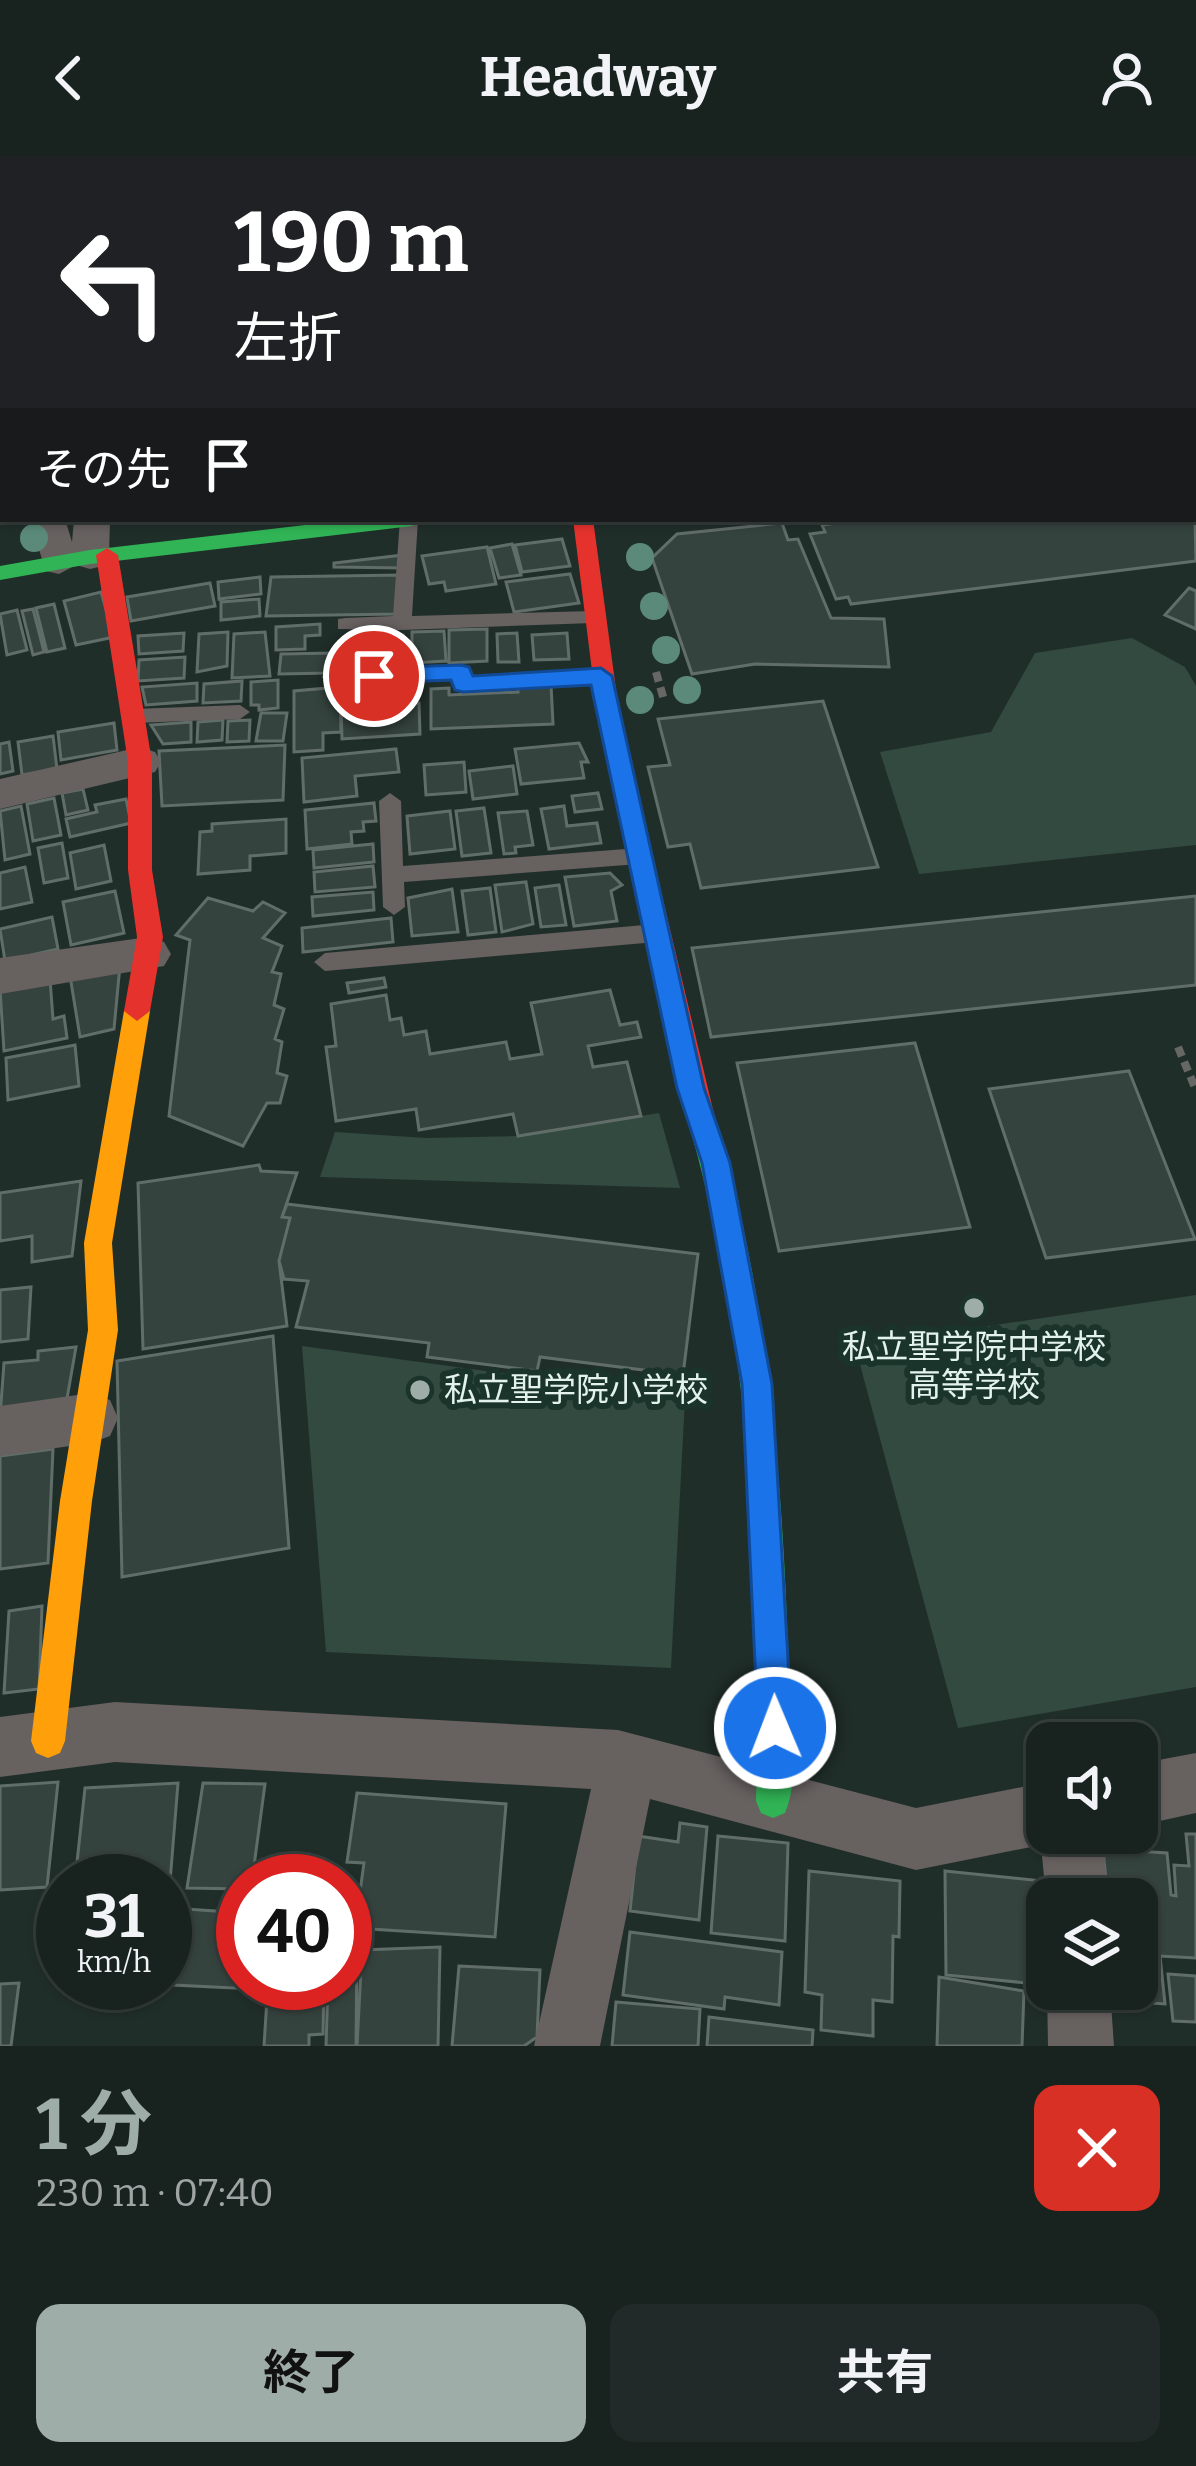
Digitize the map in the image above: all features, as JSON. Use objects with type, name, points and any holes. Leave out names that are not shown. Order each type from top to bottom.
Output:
[{"type":"street","points":[[51,522],[87,548],[134,716],[140,762],[140,870],[150,938],[98,1244],[103,1330],[91,1418],[24,1744],[115,1732],[627,1763],[916,1839],[1026,1818]]},
{"type":"street","points":[[0,573],[87,548],[377,522]]},
{"type":"street","points":[[583,522],[601,676],[691,1088],[716,1163],[757,1384],[776,1702],[773,1802]]},
{"type":"street","points":[[0,794],[140,762]]},
{"type":"street","points":[[0,976],[148,954]]},
{"type":"street","points":[[0,1431],[91,1418]]},
{"type":"street","points":[[567,2046],[627,1763]]},
{"type":"street","points":[[1158,1792],[1196,1784]]},
{"type":"street","points":[[1079,2010],[1081,2046]]},
{"type":"lane","points":[[402,624],[411,522]]},
{"type":"lane","points":[[345,624],[593,617]]},
{"type":"lane","points":[[331,677],[461,672],[463,684],[601,676]]},
{"type":"lane","points":[[134,716],[240,712]]},
{"type":"lane","points":[[390,801],[394,907]]},
{"type":"lane","points":[[393,875],[641,856]]},
{"type":"lane","points":[[325,962],[659,933]]},
{"type":"path","points":[[1178,1047],[1196,1090]]},
{"type":"green space","points":[[1132,638],[1185,667],[1196,686],[1196,845],[919,874],[880,752],[991,732],[1035,653]]},
{"type":"green space","points":[[659,1113],[680,1188],[320,1177],[335,1132],[426,1138],[518,1136]]},
{"type":"green space","points":[[1196,1295],[1196,1687],[958,1728],[855,1346]]},
{"type":"green space","points":[[302,1346],[685,1398],[671,1668],[326,1652]]},
{"type":"building","points":[[1195,522],[1196,561],[851,604],[848,597],[836,599],[810,534],[825,532],[822,525]]},
{"type":"building","points":[[782,523],[788,540],[798,539],[831,618],[884,619],[889,667],[755,664],[692,674],[652,558],[677,534]]},
{"type":"building","points":[[562,539],[570,566],[522,572],[515,545]]},
{"type":"building","points":[[512,544],[521,575],[499,578],[490,548]]},
{"type":"building","points":[[487,547],[496,584],[446,591],[444,582],[429,584],[422,556]]},
{"type":"building","points":[[403,555],[402,568],[334,567],[334,563]]},
{"type":"building","points":[[570,574],[579,603],[514,612],[506,582]]},
{"type":"building","points":[[401,575],[398,614],[266,616],[271,577]]},
{"type":"building","points":[[260,577],[261,594],[219,599],[218,582]]},
{"type":"building","points":[[210,583],[215,606],[131,621],[127,597]]},
{"type":"building","points":[[1189,588],[1196,591],[1196,629],[1165,615]]},
{"type":"building","points":[[101,592],[114,637],[76,645],[64,601]]},
{"type":"building","points":[[259,599],[260,616],[221,620],[221,602]]},
{"type":"building","points":[[54,604],[65,648],[47,652],[36,608]]},
{"type":"building","points":[[33,609],[44,652],[33,655],[22,611]]},
{"type":"building","points":[[17,610],[27,650],[7,655],[0,614]]},
{"type":"building","points":[[320,624],[320,635],[305,636],[305,649],[276,650],[276,627]]},
{"type":"building","points":[[487,629],[487,661],[449,663],[449,630]]},
{"type":"building","points":[[444,631],[446,661],[412,663],[412,632]]},
{"type":"building","points":[[228,632],[227,666],[197,672],[199,634]]},
{"type":"building","points":[[265,632],[270,676],[232,678],[234,634]]},
{"type":"building","points":[[184,633],[183,651],[139,654],[138,636]]},
{"type":"building","points":[[517,633],[519,662],[498,662],[497,634]]},
{"type":"building","points":[[567,633],[569,659],[534,660],[532,635]]},
{"type":"building","points":[[403,635],[403,665],[378,666],[378,636]]},
{"type":"building","points":[[345,640],[372,642],[366,669],[338,668]]},
{"type":"building","points":[[333,653],[331,673],[279,674],[281,654]]},
{"type":"building","points":[[185,657],[184,678],[138,681],[139,660]]},
{"type":"building","points":[[278,680],[278,708],[259,710],[259,705],[251,705],[251,682]]},
{"type":"building","points":[[408,680],[408,702],[352,697],[352,683]]},
{"type":"building","points":[[242,681],[241,701],[203,703],[204,684]]},
{"type":"building","points":[[197,683],[197,701],[146,705],[142,687]]},
{"type":"building","points":[[551,684],[553,724],[431,729],[431,689],[449,688],[449,695],[518,692],[518,686]]},
{"type":"building","points":[[340,687],[341,732],[323,733],[323,750],[294,752],[294,691]]},
{"type":"building","points":[[367,700],[367,707],[419,703],[420,734],[342,739],[341,702]]},
{"type":"building","points":[[823,701],[878,867],[701,888],[690,844],[668,847],[648,767],[670,765],[658,719]]},
{"type":"building","points":[[261,713],[287,713],[283,741],[256,741]]},
{"type":"building","points":[[223,720],[222,740],[197,742],[198,722]]},
{"type":"building","points":[[250,720],[249,741],[227,742],[228,721]]},
{"type":"building","points":[[191,722],[191,742],[163,744],[151,725]]},
{"type":"building","points":[[114,723],[117,750],[61,760],[58,732]]},
{"type":"building","points":[[53,736],[57,769],[22,775],[18,742]]},
{"type":"building","points":[[9,742],[13,771],[0,774],[0,744]]},
{"type":"building","points":[[579,743],[588,762],[581,762],[584,778],[521,784],[515,749]]},
{"type":"building","points":[[285,745],[283,800],[162,806],[159,751]]},
{"type":"building","points":[[396,749],[399,772],[355,776],[357,796],[304,802],[302,758]]},
{"type":"building","points":[[464,762],[466,792],[426,795],[424,765]]},
{"type":"building","points":[[513,766],[517,794],[473,799],[469,771]]},
{"type":"building","points":[[83,789],[88,810],[66,815],[62,793]]},
{"type":"building","points":[[598,793],[602,809],[575,812],[572,796]]},
{"type":"building","points":[[54,798],[61,835],[33,841],[27,804]]},
{"type":"building","points":[[126,799],[131,823],[70,837],[66,819],[97,812],[95,805]]},
{"type":"building","points":[[374,803],[376,821],[363,822],[364,831],[351,832],[352,844],[307,849],[305,810]]},
{"type":"building","points":[[21,806],[30,854],[5,860],[0,811]]},
{"type":"building","points":[[564,806],[567,826],[597,823],[601,843],[549,849],[541,809]]},
{"type":"building","points":[[484,808],[491,853],[462,856],[456,811]]},
{"type":"building","points":[[450,811],[455,849],[410,854],[407,816]]},
{"type":"building","points":[[527,811],[533,845],[504,854],[498,813]]},
{"type":"building","points":[[286,819],[286,853],[250,856],[250,870],[198,874],[200,832],[212,831],[212,824]]},
{"type":"building","points":[[62,843],[68,878],[44,883],[38,848]]},
{"type":"building","points":[[373,844],[374,862],[314,868],[313,850]]},
{"type":"building","points":[[104,845],[111,881],[76,889],[70,853]]},
{"type":"building","points":[[373,866],[375,887],[315,892],[314,872]]},
{"type":"building","points":[[25,867],[32,902],[0,909],[0,873]]},
{"type":"building","points":[[610,873],[622,885],[611,891],[617,921],[574,926],[565,877]]},
{"type":"building","points":[[526,882],[533,924],[502,932],[495,885]]},
{"type":"building","points":[[559,885],[566,925],[541,927],[535,888]]},
{"type":"building","points":[[490,888],[496,932],[468,935],[462,891]]},
{"type":"building","points":[[452,889],[458,932],[412,936],[408,898]]},
{"type":"building","points":[[115,891],[124,933],[71,945],[63,902]]},
{"type":"building","points":[[373,892],[374,910],[313,916],[312,897]]},
{"type":"building","points":[[1196,896],[1196,985],[711,1037],[692,948]]},
{"type":"building","points":[[208,898],[253,911],[263,902],[285,913],[263,938],[282,946],[272,972],[281,974],[274,1005],[284,1009],[275,1039],[282,1042],[277,1073],[287,1076],[280,1103],[267,1103],[243,1146],[169,1116],[190,940],[176,935]]},
{"type":"building","points":[[52,917],[58,949],[5,961],[0,929]]},
{"type":"building","points":[[391,918],[393,942],[303,952],[302,928]]},
{"type":"building","points":[[120,965],[114,1029],[80,1037],[70,976]]},
{"type":"building","points":[[384,978],[386,987],[349,993],[347,983]]},
{"type":"building","points":[[50,979],[53,1019],[64,1016],[67,1038],[4,1051],[0,989]]},
{"type":"building","points":[[610,990],[620,1025],[637,1022],[641,1037],[588,1046],[593,1067],[627,1062],[641,1116],[518,1136],[513,1114],[419,1130],[416,1109],[336,1121],[326,1047],[336,1046],[331,1004],[386,995],[390,1020],[401,1018],[404,1035],[426,1031],[430,1054],[506,1042],[510,1059],[542,1054],[531,1003]]},
{"type":"building","points":[[915,1043],[970,1227],[779,1251],[737,1063]]},
{"type":"building","points":[[75,1045],[79,1086],[8,1100],[6,1058]]},
{"type":"building","points":[[1129,1071],[1195,1239],[1046,1258],[989,1089]]},
{"type":"building","points":[[259,1165],[261,1171],[297,1173],[282,1217],[290,1218],[279,1261],[287,1326],[143,1349],[138,1183]]},
{"type":"building","points":[[81,1181],[72,1256],[32,1262],[32,1236],[0,1241],[0,1193]]},
{"type":"building","points":[[287,1204],[698,1254],[683,1375],[540,1357],[537,1371],[427,1357],[429,1343],[296,1327],[308,1281],[284,1279],[279,1261],[290,1218],[282,1217]]},
{"type":"building","points":[[31,1287],[28,1339],[0,1342],[0,1290]]},
{"type":"building","points":[[273,1336],[289,1548],[122,1577],[117,1361]]},
{"type":"building","points":[[76,1347],[65,1410],[0,1417],[4,1363],[38,1360],[38,1351]]},
{"type":"building","points":[[53,1449],[48,1563],[0,1569],[0,1456]]},
{"type":"building","points":[[42,1606],[39,1689],[4,1693],[9,1611]]},
{"type":"building","points":[[58,1782],[50,1854],[36,1854],[36,1888],[0,1890],[0,1786]]},
{"type":"building","points":[[178,1783],[172,1854],[78,1854],[85,1788]]},
{"type":"building","points":[[203,1783],[265,1784],[256,1854],[216,1854],[216,1889],[192,1888]]},
{"type":"building","points":[[357,1793],[506,1804],[495,1937],[372,1929],[372,1854],[348,1854]]},
{"type":"building","points":[[680,1823],[707,1827],[699,1920],[630,1911],[638,1836],[678,1842]]},
{"type":"building","points":[[1186,1834],[1196,1834],[1196,1958],[1160,1956],[1165,2004],[1158,2004],[1158,1878],[1106,1878],[1103,1854],[1167,1853],[1171,1895],[1176,1896],[1174,1865],[1189,1866]]},
{"type":"building","points":[[718,1836],[788,1843],[785,1941],[711,1933]]},
{"type":"building","points":[[809,1871],[900,1881],[892,2002],[873,2000],[873,2036],[821,2030],[822,1995],[805,1992]]},
{"type":"building","points":[[945,1871],[1026,1879],[1026,1983],[946,1975]]},
{"type":"building","points":[[192,1909],[216,1911],[216,1987],[192,1986]]},
{"type":"building","points":[[630,1932],[782,1952],[779,2005],[725,1997],[724,2009],[623,1995]]},
{"type":"building","points":[[440,1947],[438,2046],[357,2046],[359,2010],[372,2010],[372,1950]]},
{"type":"building","points":[[459,1966],[540,1970],[537,2037],[524,2046],[452,2046]]},
{"type":"building","points":[[1168,1974],[1196,1976],[1196,2022],[1173,2021]]},
{"type":"building","points":[[939,1977],[1024,1991],[1022,2046],[937,2046]]},
{"type":"building","points":[[19,1983],[11,2046],[0,2046],[0,1984]]},
{"type":"building","points":[[616,2002],[700,2009],[698,2046],[612,2046]]},
{"type":"building","points":[[266,2010],[323,2010],[323,2034],[309,2035],[309,2046],[264,2046]]},
{"type":"building","points":[[327,2010],[356,2010],[356,2046],[326,2046]]},
{"type":"building","points":[[709,2017],[813,2030],[812,2046],[707,2046]]},
{"type":"traffic: fast","points":[[0,573],[90,557],[387,522]]},
{"type":"traffic: fast","points":[[701,1118],[728,1217],[753,1371],[771,1629],[773,1801]]},
{"type":"traffic: slow","points":[[48,1741],[76,1501],[103,1330],[98,1243],[137,1011]]},
{"type":"traffic: jam","points":[[583,522],[609,719],[701,1118]]},
{"type":"traffic: jam","points":[[107,555],[140,762],[140,870],[150,937],[137,1011]]},
{"type":"place","name":"私立聖学院中学校 高等学校","points":[[974,1308]]},
{"type":"place","name":"私立聖学院小学校","points":[[420,1390]]},
{"type":"route","points":[[374,676],[461,672],[463,684],[601,676],[691,1088],[716,1163],[757,1384],[775,1728]]}]
